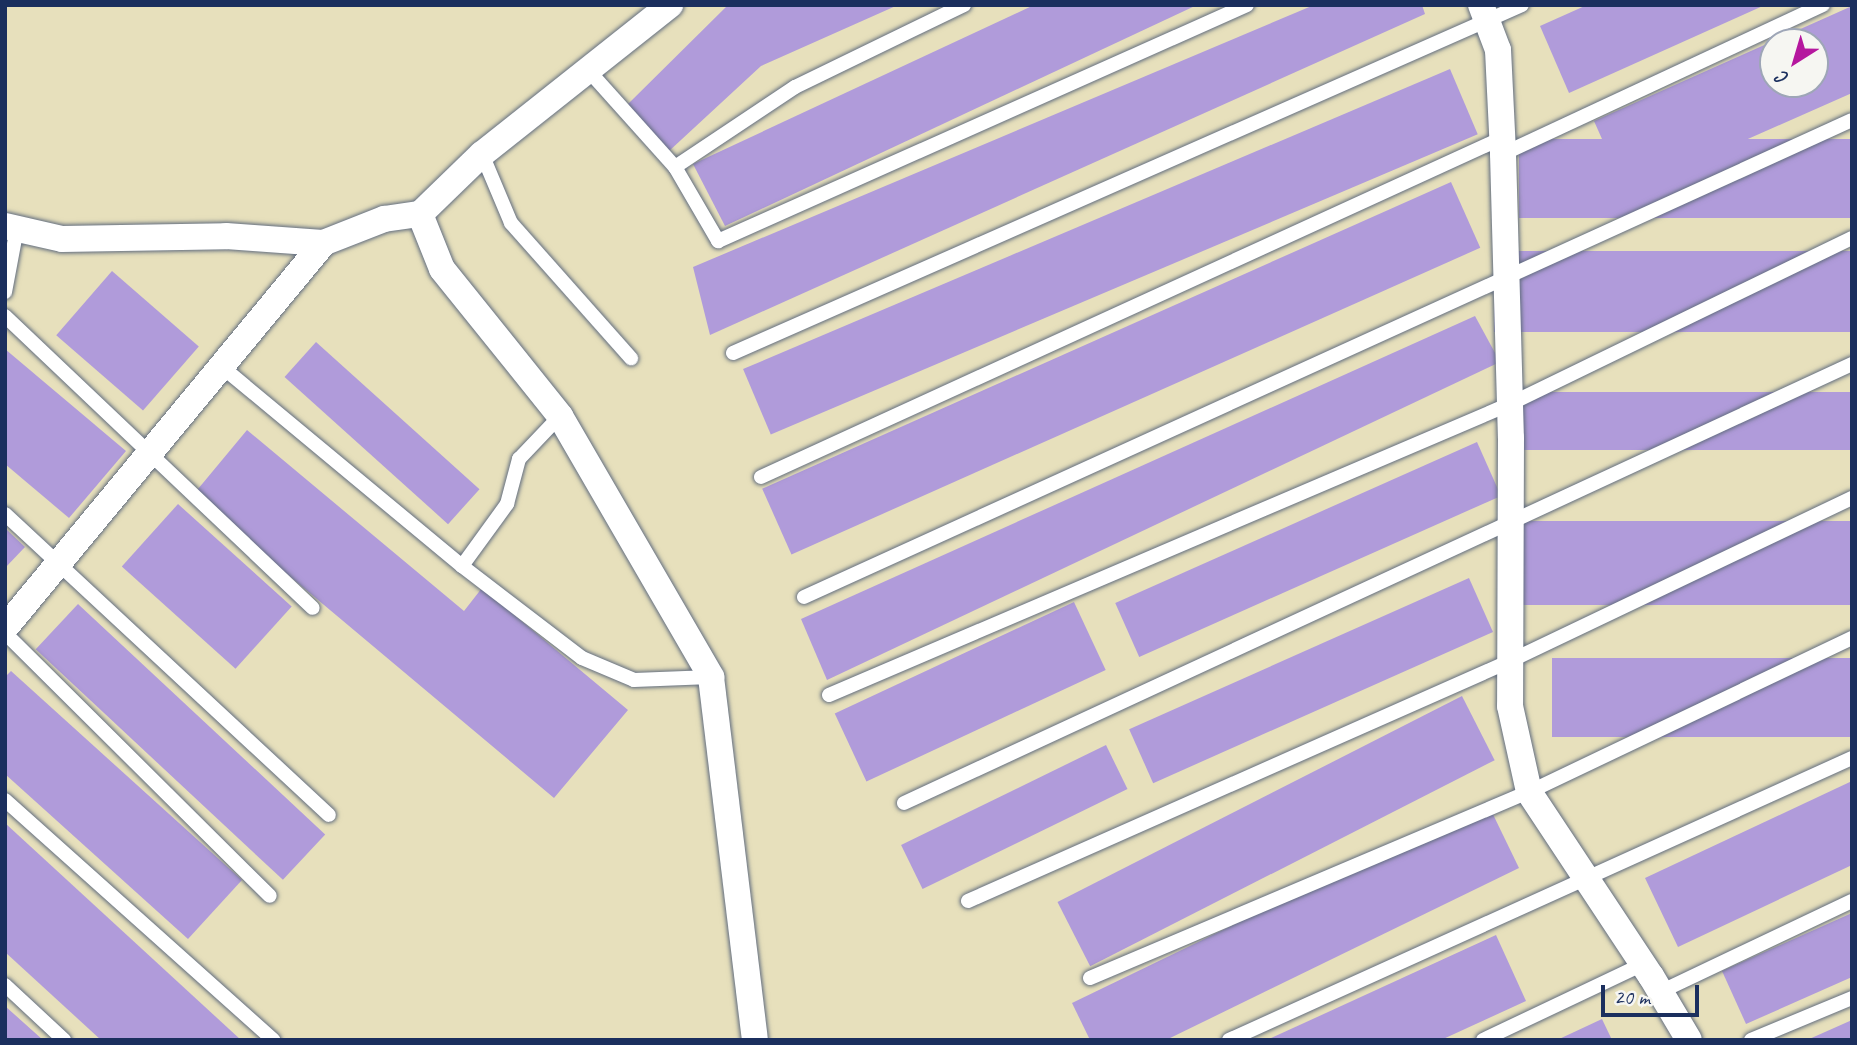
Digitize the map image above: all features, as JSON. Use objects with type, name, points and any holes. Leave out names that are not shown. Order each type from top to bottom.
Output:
[{"type":"street","points":[[11,227],[62,239],[226,236],[323,243],[384,219],[420,214],[482,154],[670,5]]},
{"type":"street","points":[[1484,13],[1498,50],[1503,146],[1510,404],[1510,706],[1529,792],[1643,964],[1689,1040]]},
{"type":"street","points":[[420,214],[442,269],[560,416],[711,677],[755,1040]]},
{"type":"street","points":[[5,630],[323,243]]},
{"type":"lane","points":[[675,167],[795,87],[964,5]]},
{"type":"lane","points":[[588,70],[675,167],[718,241],[1247,5]]},
{"type":"lane","points":[[733,353],[1484,13],[1522,5]]},
{"type":"lane","points":[[761,477],[1823,5]]},
{"type":"lane","points":[[804,597],[1852,120]]},
{"type":"lane","points":[[482,154],[511,223],[631,358]]},
{"type":"lane","points":[[5,292],[11,227]]},
{"type":"lane","points":[[829,695],[1510,404],[1852,238]]},
{"type":"lane","points":[[5,316],[313,608]]},
{"type":"lane","points":[[904,803],[1852,364]]},
{"type":"lane","points":[[221,366],[462,566],[582,658],[634,680],[711,677]]},
{"type":"lane","points":[[462,566],[508,504],[519,459],[560,416]]},
{"type":"lane","points":[[968,901],[1510,661],[1852,498]]},
{"type":"lane","points":[[5,514],[329,815]]},
{"type":"lane","points":[[5,630],[270,896]]},
{"type":"lane","points":[[1090,978],[1529,792],[1852,638]]},
{"type":"lane","points":[[1230,1040],[1585,876],[1852,758]]},
{"type":"lane","points":[[5,800],[273,1040]]},
{"type":"lane","points":[[1660,992],[1852,901]]},
{"type":"lane","points":[[1483,1040],[1643,964]]},
{"type":"lane","points":[[5,985],[64,1040]]},
{"type":"lane","points":[[1751,1040],[1852,998]]},
{"type":"building","points":[[728,5],[898,5],[761,66],[668,152],[627,105]]},
{"type":"building","points":[[1034,5],[1197,5],[725,226],[693,164]]},
{"type":"building","points":[[1314,5],[1422,5],[1425,14],[710,335],[693,267]]},
{"type":"building","points":[[1587,5],[1765,5],[1569,93],[1540,26]]},
{"type":"building","points":[[1852,6],[1852,93],[1626,193],[1594,121],[1759,47],[1759,98],[1829,98],[1829,28],[1803,28]]},
{"type":"building","points":[[1450,69],[1478,134],[771,434],[743,369]]},
{"type":"building","points":[[1519,139],[1852,139],[1852,218],[1519,218]]},
{"type":"building","points":[[1451,182],[1480,248],[791,554],[762,489]]},
{"type":"building","points":[[1494,251],[1852,251],[1852,332],[1494,332]]},
{"type":"building","points":[[112,271],[199,346],[143,411],[56,335]]},
{"type":"building","points":[[1475,316],[1500,362],[827,680],[801,619]]},
{"type":"building","points":[[316,342],[479,489],[448,524],[285,377]]},
{"type":"building","points":[[5,349],[126,451],[69,518],[5,464]]},
{"type":"building","points":[[1523,392],[1852,392],[1852,450],[1523,450]]},
{"type":"building","points":[[247,430],[464,611],[482,588],[628,710],[554,798],[193,495]]},
{"type":"building","points":[[1477,442],[1501,496],[1139,657],[1115,603]]},
{"type":"building","points":[[178,504],[292,606],[235,669],[122,566]]},
{"type":"building","points":[[1518,521],[1852,521],[1852,605],[1518,605]]},
{"type":"building","points":[[5,528],[25,547],[5,568]]},
{"type":"building","points":[[1469,578],[1493,632],[1153,783],[1129,729]]},
{"type":"building","points":[[1074,602],[1106,670],[866,782],[835,714]]},
{"type":"building","points":[[78,604],[325,835],[283,880],[36,649]]},
{"type":"building","points":[[1552,658],[1852,658],[1852,737],[1552,737]]},
{"type":"building","points":[[11,671],[242,880],[188,939],[5,774],[5,677]]},
{"type":"building","points":[[1462,696],[1495,760],[1090,966],[1057,902]]},
{"type":"building","points":[[1106,745],[1127,789],[923,889],[901,845]]},
{"type":"building","points":[[1852,781],[1852,865],[1678,947],[1645,878]]},
{"type":"building","points":[[1487,802],[1519,868],[1166,1040],[1090,1040],[1072,1003]]},
{"type":"building","points":[[5,823],[241,1040],[101,1040],[5,952]]},
{"type":"building","points":[[1852,913],[1852,977],[1746,1024],[1722,971]]},
{"type":"building","points":[[1496,935],[1526,1001],[1441,1040],[1267,1040]]},
{"type":"building","points":[[5,1006],[43,1040],[5,1040]]},
{"type":"building","points":[[1602,1019],[1612,1040],[1557,1040]]},
{"type":"building","points":[[1852,1020],[1852,1040],[1807,1040]]}]
